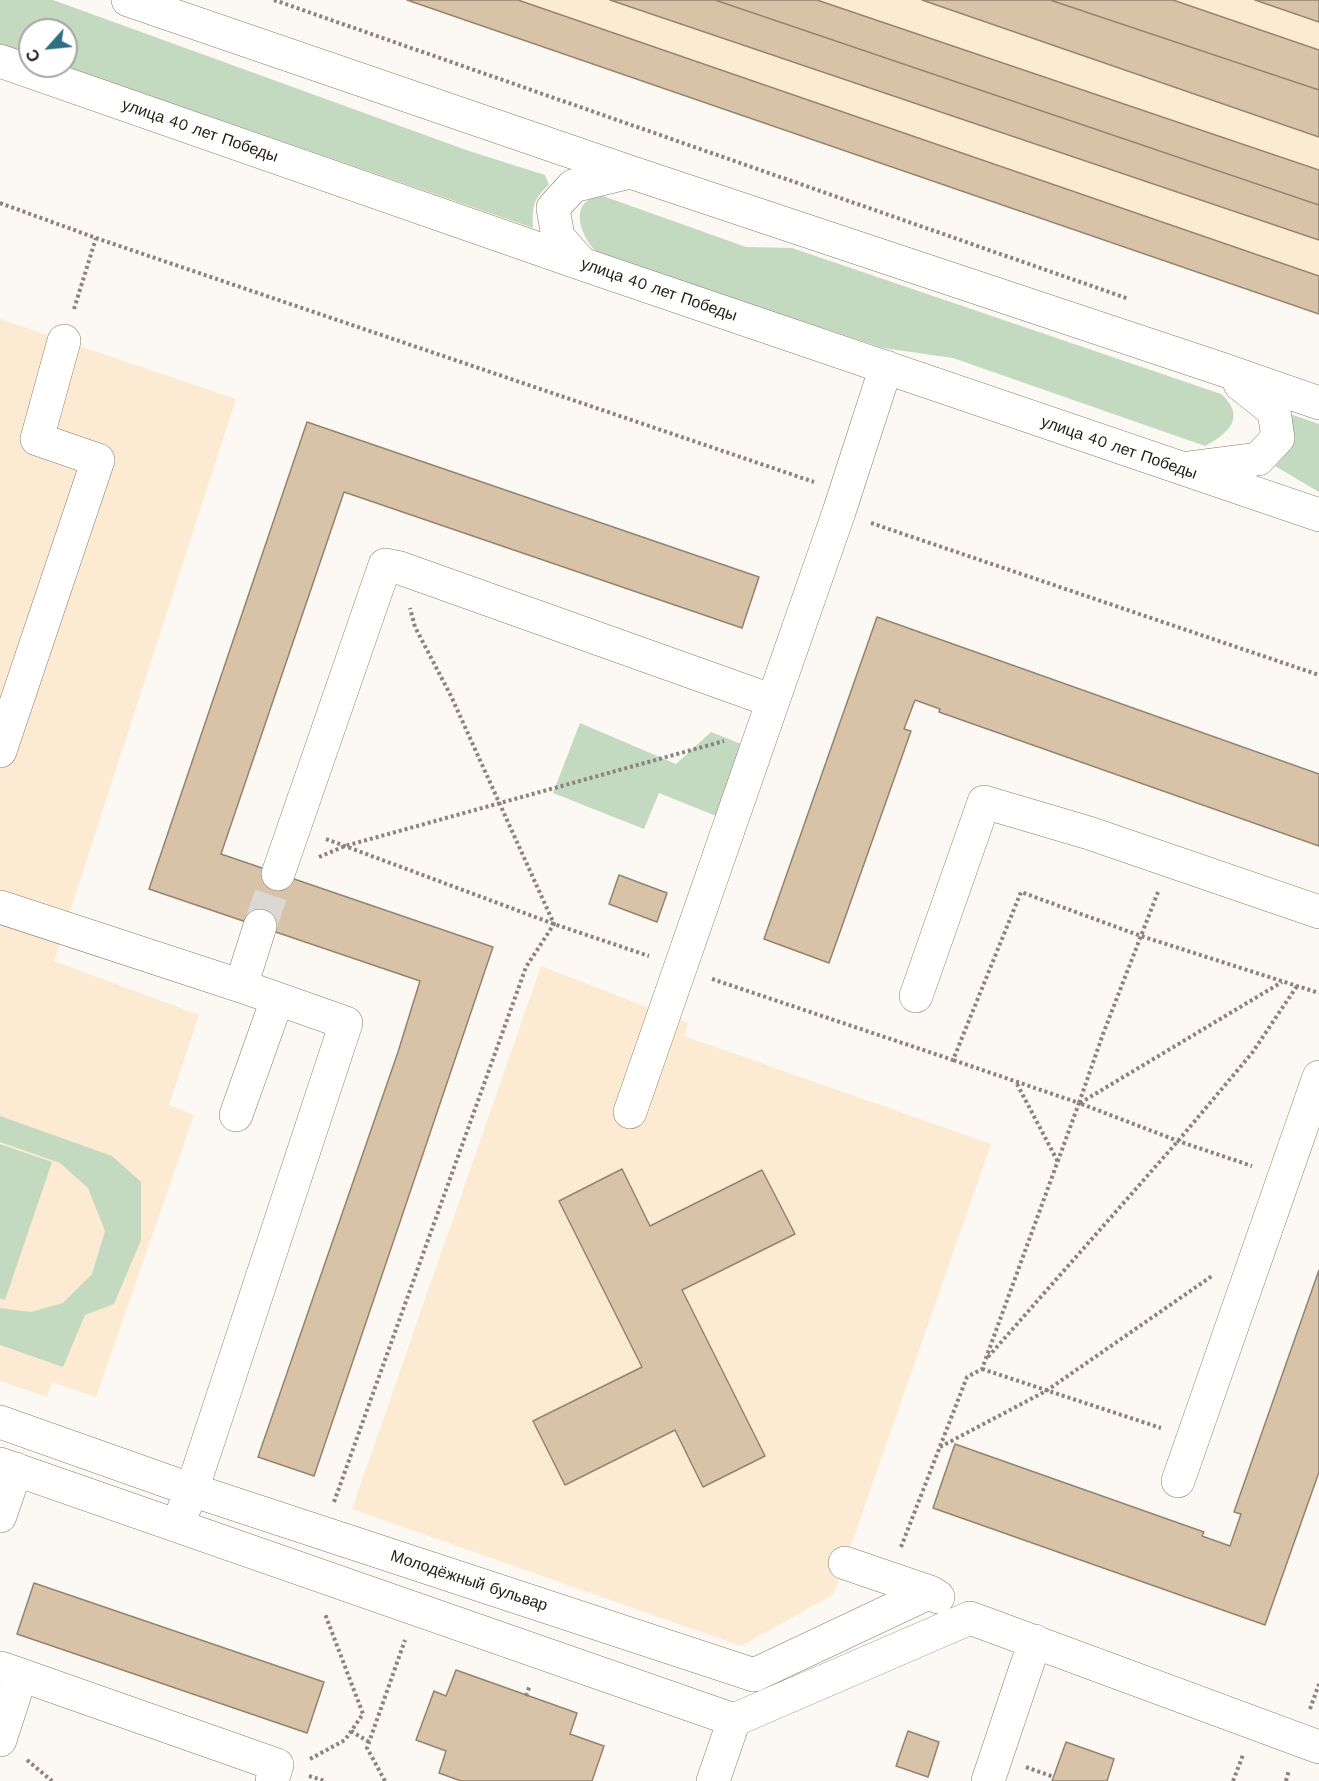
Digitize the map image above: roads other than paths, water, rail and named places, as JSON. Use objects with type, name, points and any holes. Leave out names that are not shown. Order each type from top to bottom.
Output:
[{"type":"street","points":[[128,0],[630,172],[1319,403]]},
{"type":"street","name":"улица 40 лет Победы","points":[[0,61],[582,264],[1319,515]]},
{"type":"street","points":[[582,264],[558,237],[553,208],[573,186],[630,172]]},
{"type":"street","points":[[0,751],[98,460],[37,439],[64,341]]},
{"type":"street","points":[[630,1112],[839,512],[886,367]]},
{"type":"street","points":[[1180,469],[1258,459],[1278,438],[1274,411],[1221,369]]},
{"type":"street","points":[[278,874],[385,565],[399,568],[768,716]]},
{"type":"street","points":[[916,996],[984,802],[1089,833],[1319,912]]},
{"type":"street","points":[[0,907],[346,1023],[192,1490],[177,1526]]},
{"type":"street","points":[[241,987],[260,926]]},
{"type":"street","points":[[236,1115],[277,1000]]},
{"type":"street","points":[[1178,1481],[1319,1077]]},
{"type":"street","name":"Молодёжный бульвар","points":[[0,1422],[192,1490],[754,1675],[930,1592]]},
{"type":"street","points":[[0,1516],[8,1467],[734,1720],[970,1618]]},
{"type":"street","points":[[845,1563],[930,1592],[970,1618],[1319,1747]]},
{"type":"street","points":[[988,1781],[1035,1641]]},
{"type":"street","points":[[0,1740],[10,1672],[277,1765],[272,1781]]},
{"type":"street","points":[[713,1781],[734,1720]]},
{"type":"tunnel","points":[[260,926],[278,874]]}]
